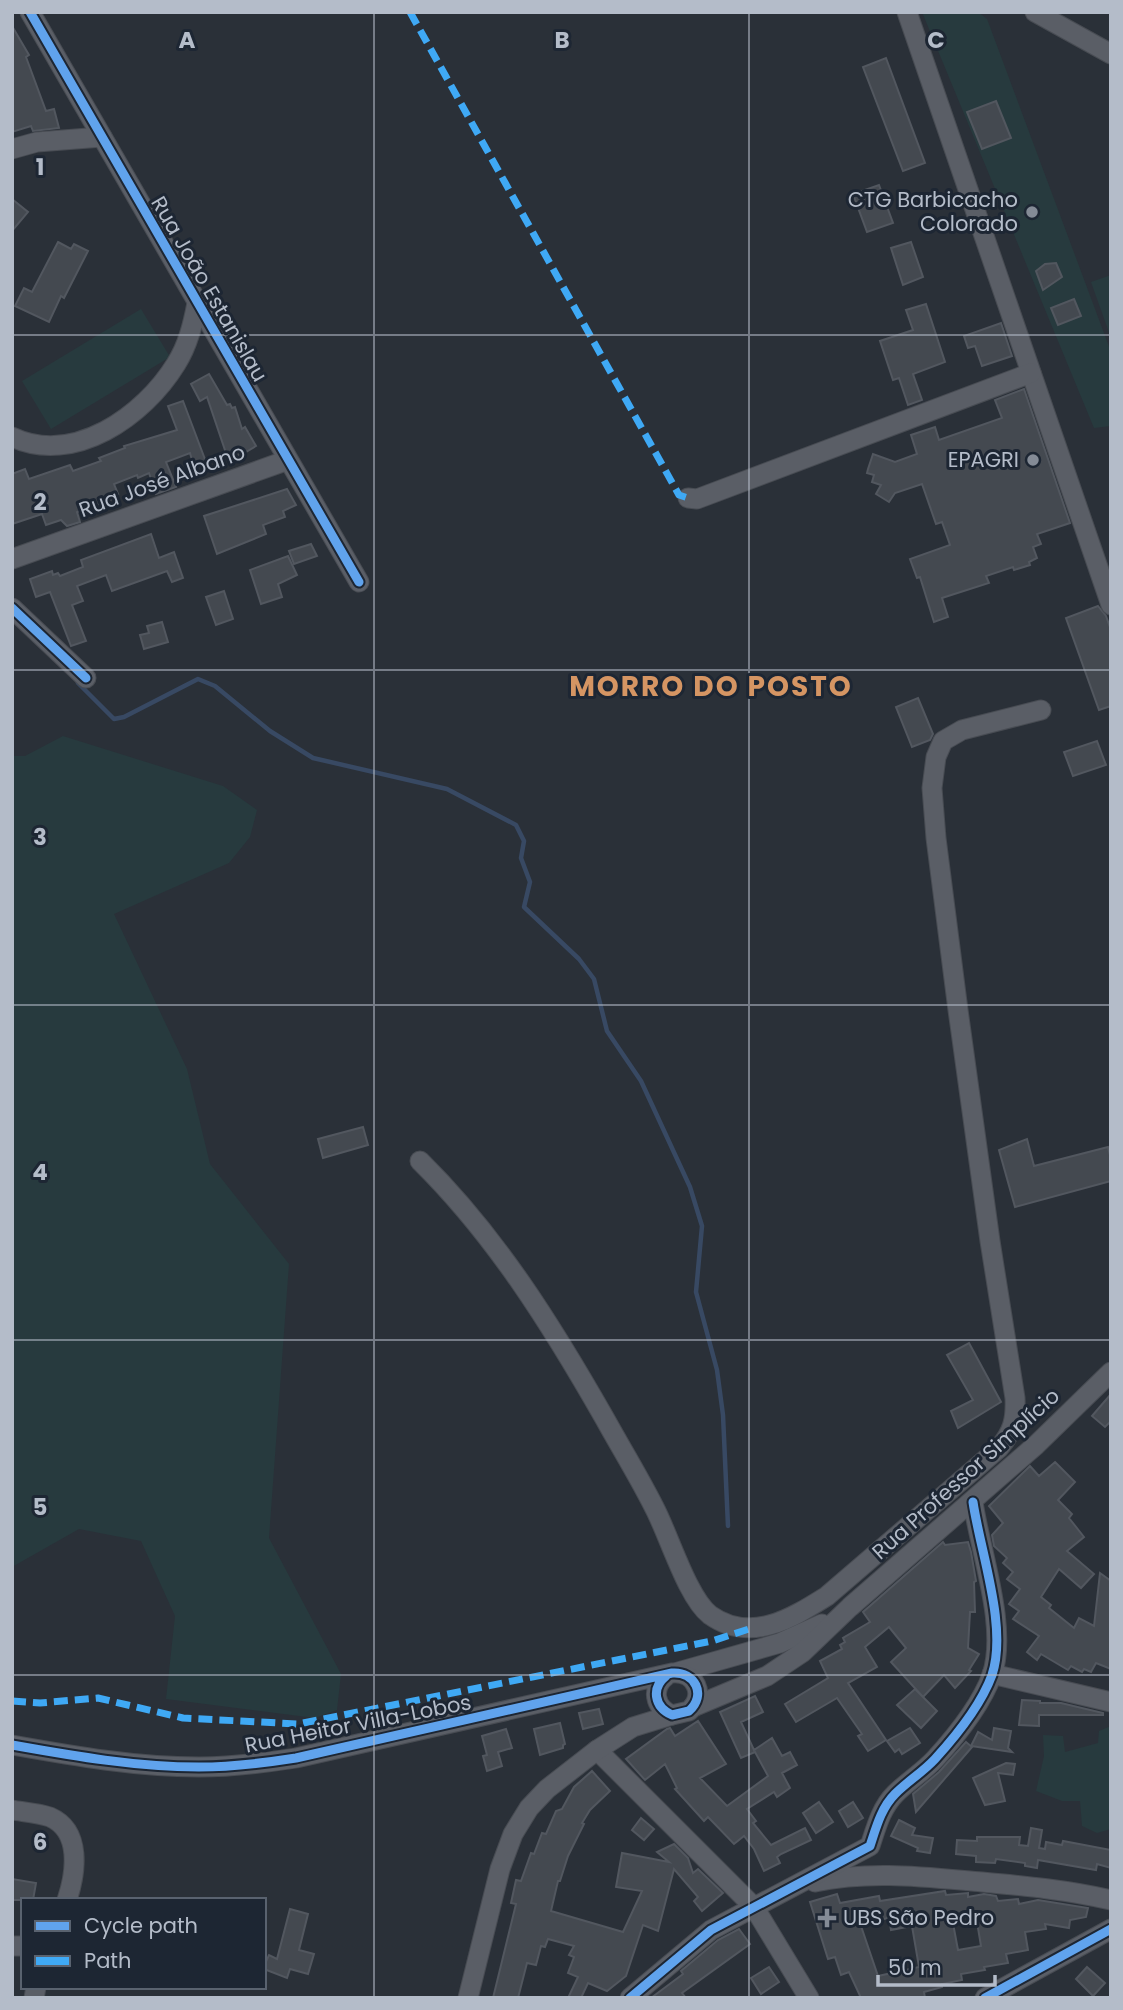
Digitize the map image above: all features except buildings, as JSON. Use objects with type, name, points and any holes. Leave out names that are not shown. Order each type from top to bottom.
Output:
[{"type":"street","name":"Rua João Estanislau","points":[[30,12],[359,582]]},
{"type":"street","points":[[907,12],[1111,606]]},
{"type":"street","points":[[1035,12],[1111,54]]},
{"type":"street","points":[[12,149],[37,142],[102,137]]},
{"type":"street","points":[[12,437],[40,446],[63,446],[85,440],[113,426],[140,406],[176,364],[192,327],[197,303]]},
{"type":"street","points":[[688,498],[697,499],[1031,373]]},
{"type":"street","name":"Rua José Albano","points":[[12,559],[288,460]]},
{"type":"street","points":[[12,608],[86,678]]},
{"type":"street","points":[[420,1161],[456,1196],[478,1223],[540,1310],[654,1507],[697,1601],[711,1615],[727,1623],[752,1629],[775,1625],[828,1596],[999,1448],[1010,1436],[1016,1419],[957,997],[932,788],[936,757],[943,741],[962,730],[1041,710]]},
{"type":"street","name":"Rua Professor Simplício","points":[[694,1707],[767,1676],[789,1662],[973,1502],[1111,1372]]},
{"type":"street","points":[[630,1998],[702,1937],[870,1846],[883,1810],[894,1795],[941,1752],[972,1710],[992,1674],[995,1650],[995,1608],[973,1502]]},
{"type":"street","name":"Rua Professor Simplício","points":[[672,1674],[798,1636],[850,1607]]},
{"type":"street","points":[[468,1998],[500,1869],[513,1834],[529,1808],[547,1789],[597,1749],[633,1727],[684,1714],[694,1707],[698,1688],[691,1677],[672,1674],[657,1686],[657,1701],[660,1707],[672,1715]]},
{"type":"street","name":"Rua Heitor Villa-Lobos","points":[[12,1745],[106,1761],[155,1766],[246,1765],[296,1758],[672,1674]]},
{"type":"street","points":[[992,1674],[1111,1702]]},
{"type":"street","name":"Rua Heitor Villa-Lobos","points":[[481,1718],[617,1696],[657,1701]]},
{"type":"street","points":[[633,1727],[657,1701]]},
{"type":"street","points":[[597,1749],[754,1908],[809,1998]]},
{"type":"street","points":[[12,1810],[52,1818],[69,1833],[74,1847],[72,1880],[68,1898]]},
{"type":"street","points":[[870,1846],[897,1874]]},
{"type":"street","points":[[793,1886],[838,1877],[897,1874],[1028,1887],[1111,1900]]},
{"type":"street","points":[[985,1998],[1111,1929]]},
{"type":"green space","name":"CTG Barbicacho Colorado","points":[[922,12],[978,12],[987,19],[1111,352],[1111,426],[1094,428]]},
{"type":"green space","points":[[1111,275],[1111,338],[1091,282]]},
{"type":"green space","points":[[141,309],[170,357],[51,429],[22,381]]},
{"type":"green space","points":[[63,736],[223,786],[257,810],[250,837],[229,863],[114,914],[187,1069],[210,1164],[289,1264],[269,1538],[341,1674],[337,1710],[315,1718],[166,1699],[175,1616],[141,1541],[79,1529],[12,1567],[12,756],[25,756]]},
{"type":"green space","points":[[1111,1726],[1111,1829],[1097,1833],[1082,1826],[1080,1801],[1062,1801],[1036,1791],[1044,1756],[1043,1735],[1063,1736],[1065,1752],[1098,1743],[1099,1731]]},
{"type":"waterway","points":[[78,683],[114,719],[124,717],[198,679],[215,686],[270,731],[313,758],[447,789],[516,825],[524,841],[521,858],[530,882],[524,907],[579,959],[594,979],[607,1031],[641,1081],[690,1187],[702,1226],[696,1292],[717,1370],[723,1415],[728,1526]]},
{"type":"marked path","points":[[410,12],[679,495],[688,498]]},
{"type":"marked path","points":[[12,1701],[40,1703],[98,1698],[183,1718],[298,1724],[712,1641],[752,1628]]},
{"type":"cycle path","points":[[30,12],[359,582]]},
{"type":"cycle path","points":[[12,608],[86,678]]},
{"type":"cycle path","points":[[630,1998],[711,1930],[870,1846],[890,1800],[935,1759],[967,1720],[992,1675],[997,1635],[991,1589],[973,1502]]},
{"type":"cycle path","points":[[12,1745],[152,1765],[199,1767],[248,1764],[296,1758],[672,1673],[687,1676],[696,1685],[697,1698],[689,1711],[672,1715],[661,1707],[657,1692],[666,1676]]},
{"type":"cycle path","points":[[985,1998],[1111,1929]]},
{"type":"place","name":"CTG Barbicacho Colorado","points":[[1032,212]]},
{"type":"place","name":"EPAGRI","points":[[1033,460]]},
{"type":"place","name":"UBS São Pedro","points":[[827,1918]]},
{"type":"district","name":"MORRO DO POSTO","points":[[711,686]]}]
